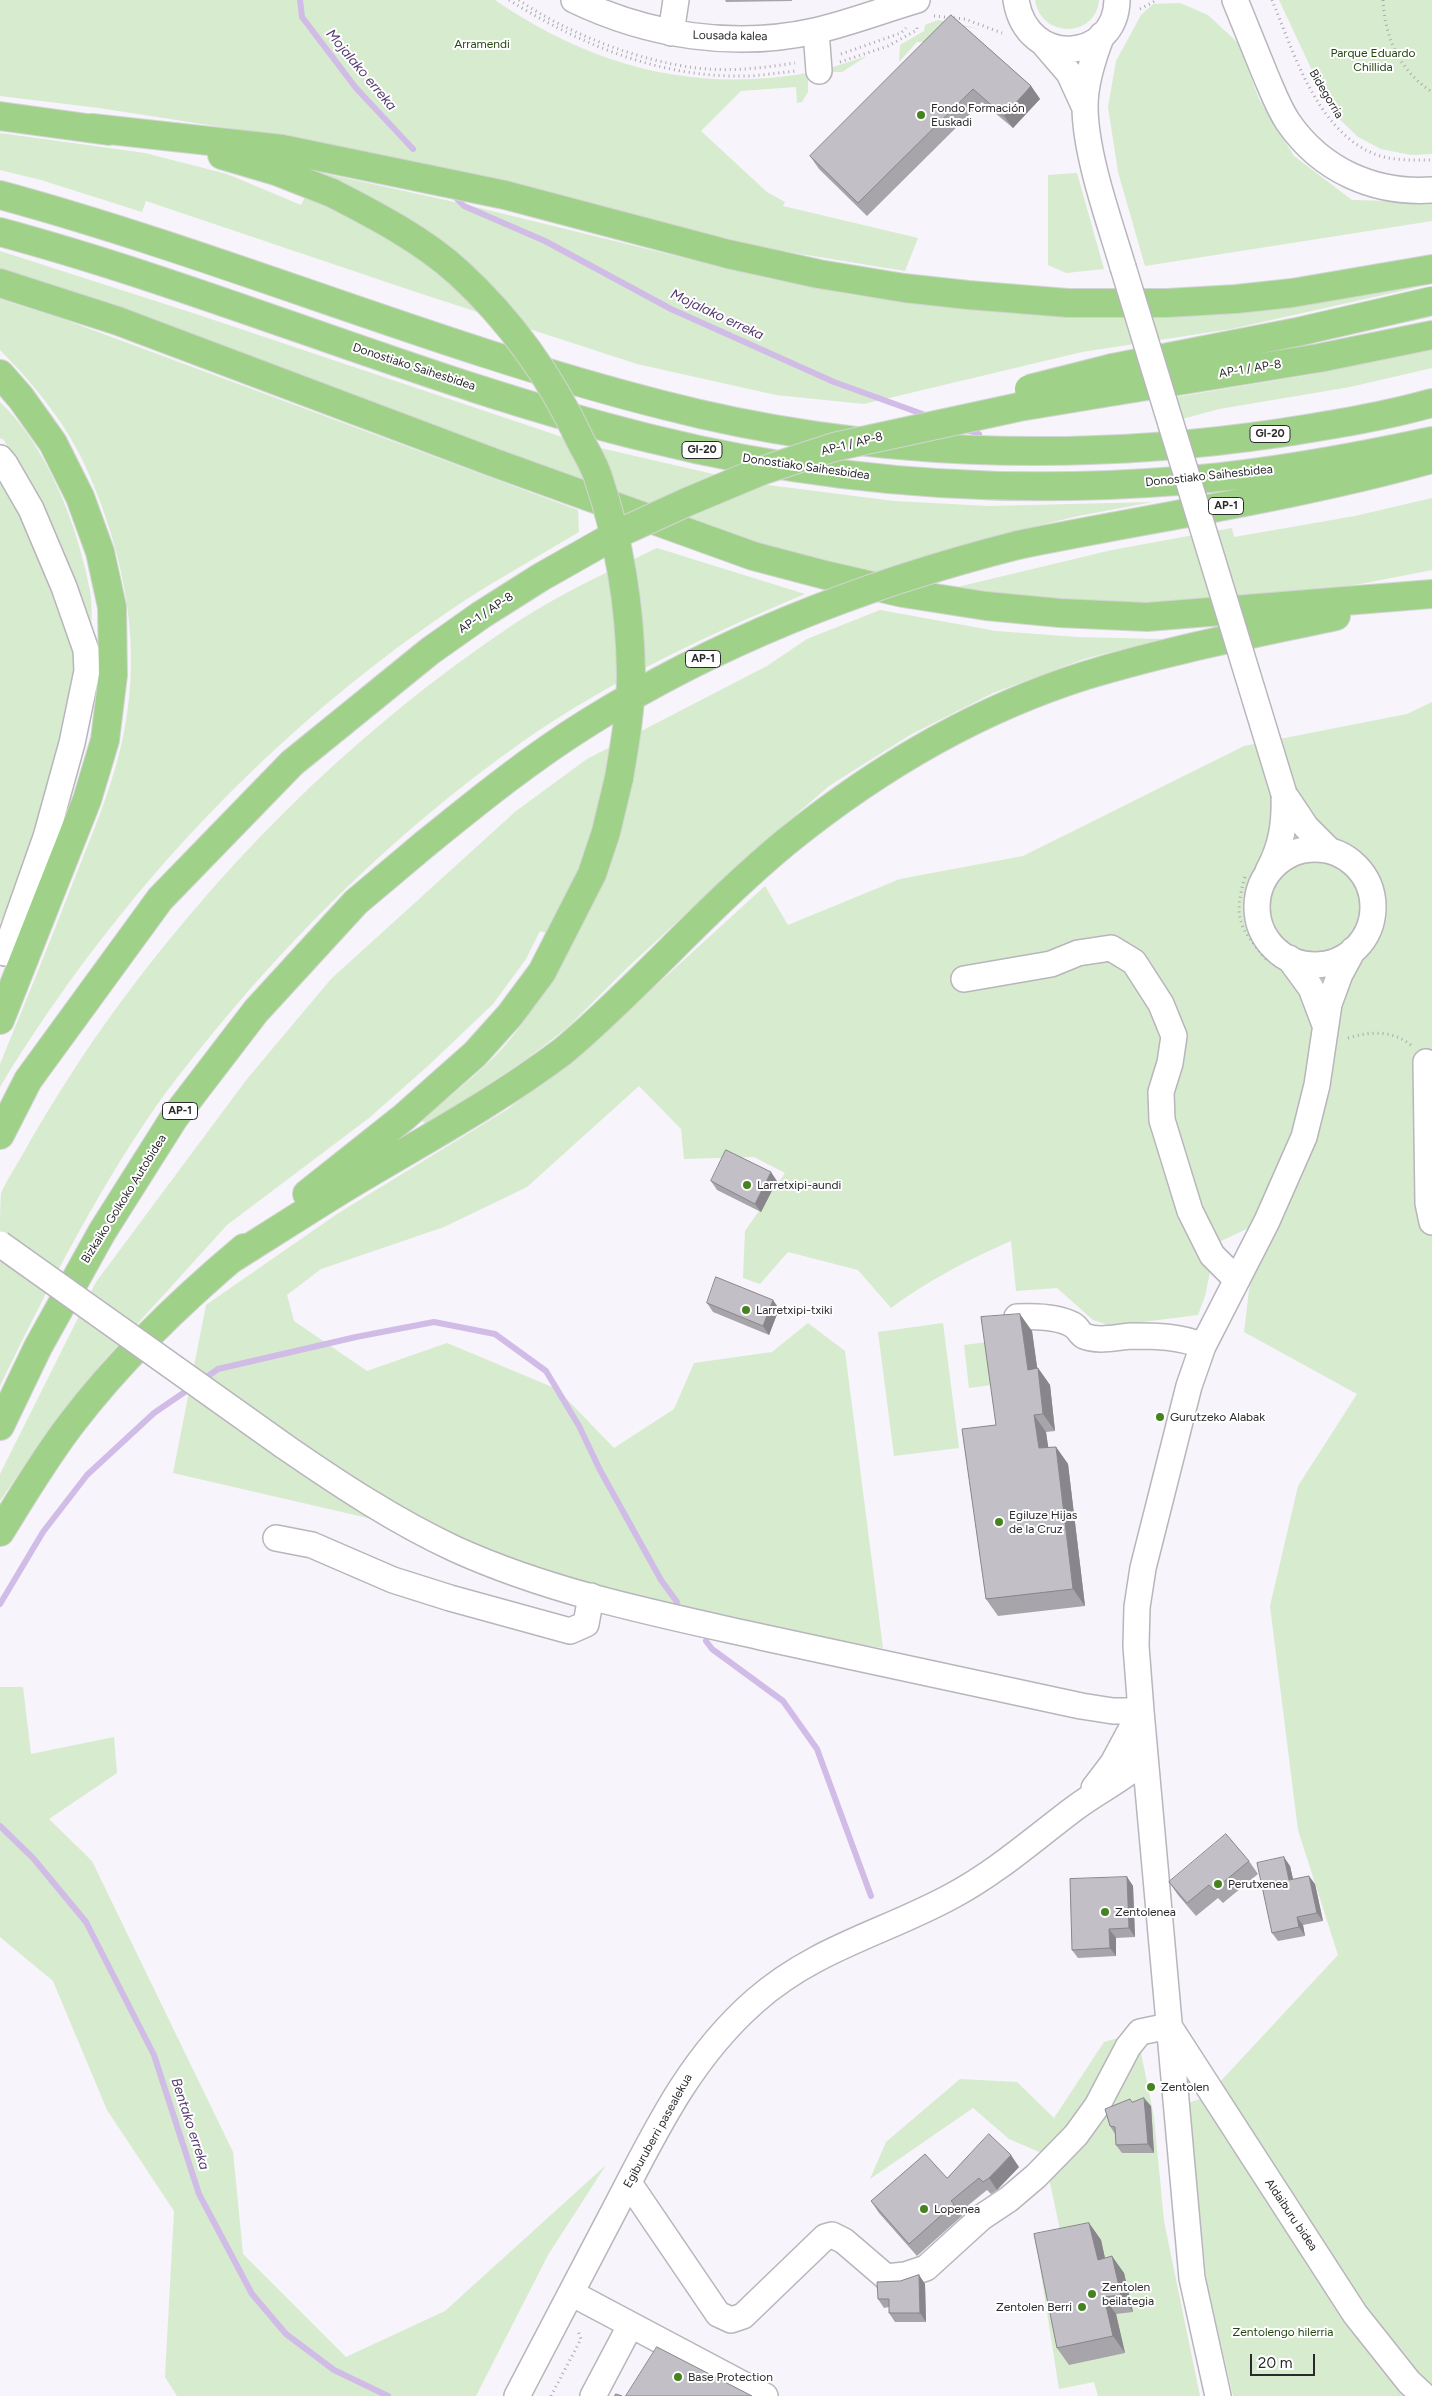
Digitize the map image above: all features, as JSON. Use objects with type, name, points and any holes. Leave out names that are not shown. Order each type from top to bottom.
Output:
[{"type":"highway","points":[[0,116],[282,149],[505,194],[728,254],[820,274],[968,296],[1068,303],[1167,303],[1236,300],[1292,293],[1432,269]]},
{"type":"highway","points":[[0,1532],[71,1424],[118,1367],[171,1312],[320,1184],[404,1117],[475,1054],[510,1015],[542,972],[592,874],[606,832],[620,778],[628,723],[631,675],[629,620],[620,555],[598,476],[572,423],[540,367],[505,322],[458,272],[393,224],[332,193],[227,156],[92,128]]},
{"type":"highway","name":"GI-20","points":[[0,195],[172,247],[552,374],[666,406],[746,424],[831,439],[1015,450],[1107,450],[1173,446],[1248,438],[1332,425],[1432,403]]},
{"type":"highway","name":"Donostiako Saihesbidea","points":[[0,232],[51,245],[167,282],[433,374],[568,417],[649,439],[732,457],[818,471],[915,481],[1011,486],[1133,484],[1250,473],[1338,460],[1432,441]]},
{"type":"highway","points":[[0,283],[118,320],[684,532],[754,556],[886,589],[986,606],[1060,613],[1147,616],[1432,595]]},
{"type":"highway","points":[[1114,380],[1298,332],[1432,301]]},
{"type":"highway","name":"AP-1 / AP-8","points":[[0,1135],[28,1080],[160,900],[292,762],[430,651],[541,577],[617,534],[761,471],[925,416],[1114,380],[1319,358],[1432,335]]},
{"type":"highway","points":[[0,374],[21,398],[53,443],[80,497],[100,552],[112,607],[113,675],[105,740],[87,800],[0,1020]]},
{"type":"highway","name":"Bizkaiko Golkoko Autobidea","points":[[0,1426],[38,1347],[102,1232],[174,1118],[256,1011],[349,909],[425,844],[537,756],[640,691],[704,658],[782,624],[889,583],[960,560],[1018,545],[1245,502],[1381,473],[1432,459]]},
{"type":"highway","points":[[230,1260],[347,1186],[450,1127],[513,1087],[565,1050],[607,1012],[718,903],[785,843],[837,802],[898,762],[959,728],[1022,699],[1086,675],[1187,648],[1432,595]]},
{"type":"street","name":"Lousada kalea","points":[[574,0],[622,20],[671,33],[712,38],[747,39],[782,37],[922,9]]},
{"type":"street","points":[[671,33],[676,0]]},
{"type":"street","points":[[1016,0],[1018,14],[1024,26],[1033,37],[1044,44],[1056,48],[1074,48],[1092,43],[1120,12]]},
{"type":"street","points":[[1214,0],[1247,29]]},
{"type":"street","points":[[1235,0],[1284,115],[1300,138],[1315,153],[1331,166],[1371,184],[1393,189],[1432,190]]},
{"type":"street","points":[[1085,108],[1090,71],[1120,12]]},
{"type":"street","points":[[816,31],[819,71]]},
{"type":"street","points":[[1044,44],[1068,73],[1085,108],[1101,192],[1284,794],[1306,827],[1329,850]]},
{"type":"street","points":[[0,458],[31,509],[64,588],[86,650],[87,671],[72,742],[46,837],[5,953]]},
{"type":"street","points":[[1284,794],[1283,831],[1274,861],[1259,891],[1257,908],[1260,926],[1268,941],[1281,954],[1311,964],[1326,963],[1340,959],[1353,950]]},
{"type":"street","points":[[1218,2396],[1192,2278],[1141,1711],[1136,1646],[1137,1607],[1142,1568],[1187,1394],[1203,1346],[1236,1279],[1268,1221],[1304,1137],[1317,1085],[1324,1036],[1335,985],[1353,950],[1364,936],[1371,920],[1372,902],[1368,885],[1359,869],[1345,857],[1329,850],[1311,849],[1294,853],[1278,862],[1266,875]]},
{"type":"street","points":[[964,979],[1051,964],[1078,953],[1111,948],[1134,962],[1161,1004],[1174,1036],[1170,1063],[1161,1092],[1162,1120],[1190,1211],[1212,1255],[1236,1279]]},
{"type":"street","points":[[1289,958],[1311,988],[1324,1036]]},
{"type":"street","points":[[1418,1053],[1428,1203],[1432,1222]]},
{"type":"street","points":[[0,1244],[284,1446],[399,1521],[457,1549],[522,1575],[670,1617],[1081,1706],[1113,1711],[1141,1711]]},
{"type":"street","points":[[1017,1317],[1035,1316],[1050,1318],[1074,1326],[1083,1336],[1105,1339],[1130,1336],[1172,1337],[1203,1346]]},
{"type":"street","points":[[276,1538],[312,1545],[393,1580],[450,1598],[570,1630],[586,1624],[591,1596]]},
{"type":"street","name":"Egiburuberri pasealekua","points":[[1076,1807],[1113,1763],[1141,1711]]},
{"type":"street","name":"Egiburuberri pasealekua","points":[[517,2396],[678,2090],[695,2065],[734,2020],[756,2000],[803,1965],[828,1951],[894,1924],[953,1896],[1007,1862],[1076,1807],[1136,1767],[1141,1761],[1144,1745]]},
{"type":"street","points":[[628,2183],[718,2314],[731,2320],[743,2316],[825,2237],[832,2235],[844,2241],[886,2277],[905,2275],[926,2268],[982,2217],[1009,2199],[1036,2176],[1076,2135],[1097,2106],[1128,2047],[1140,2032],[1168,2026]]},
{"type":"street","name":"Aldaiburu bidea","points":[[1168,2026],[1355,2314],[1409,2382],[1424,2396]]},
{"type":"street","points":[[571,2293],[765,2396]]},
{"type":"street","points":[[593,2396],[630,2326]]},
{"type":"path","points":[[1120,12],[1157,0]]},
{"type":"path","name":"Bidegorria","points":[[1272,0],[1298,63],[1328,118],[1342,134],[1372,153],[1392,159],[1432,160]]},
{"type":"path","points":[[1383,0],[1386,29],[1395,54],[1406,70],[1432,92]]},
{"type":"path","points":[[922,9],[936,16],[965,20],[1003,33]]},
{"type":"path","points":[[1324,1036],[1367,1032],[1388,1033],[1418,1053]]},
{"type":"green space","name":"Arramendi","points":[[0,0],[495,0],[531,23],[568,42],[644,69],[683,76],[724,79],[765,78],[808,73],[808,92],[802,102],[797,103],[796,87],[741,91],[701,131],[767,192],[785,202],[783,206],[918,238],[905,271],[770,249],[441,167],[292,138],[99,108],[0,96]]},
{"type":"green space","points":[[1035,0],[1099,0],[1096,13],[1089,22],[1079,27],[1068,29],[1057,27],[1047,22],[1039,13]]},
{"type":"green space","name":"Parque Eduardo Chillida","points":[[1279,0],[1432,0],[1432,154],[1411,155],[1381,149],[1358,137],[1331,111]]},
{"type":"green space","points":[[1180,3],[1208,15],[1238,43],[1259,99],[1294,156],[1352,200],[1432,202],[1432,221],[1145,266],[1118,172],[1108,107],[1116,61],[1141,15],[1153,4]]},
{"type":"green space","points":[[938,20],[981,29],[947,24],[929,42],[917,42],[899,62],[900,45],[924,31],[925,25]]},
{"type":"green space","points":[[867,56],[842,72],[834,72],[830,68]]},
{"type":"green space","points":[[0,133],[145,153],[227,174],[301,205],[318,172],[459,203],[766,278],[853,295],[950,307],[1279,307],[1419,287],[1231,329],[1082,352],[864,404],[776,395],[637,364],[146,201],[142,212],[41,180],[0,170]]},
{"type":"green space","points":[[1077,173],[1104,269],[1066,273],[1048,265],[1048,175]]},
{"type":"green space","points":[[0,251],[199,315],[583,444],[752,483],[894,501],[989,506],[1153,502],[1078,516],[1004,534],[867,576],[765,548],[0,271]]},
{"type":"green space","points":[[0,299],[63,319],[578,510],[579,532],[464,601],[395,650],[328,703],[265,759],[205,819],[148,881],[95,947],[46,1016],[0,1087],[0,1064],[90,840],[112,778],[127,714],[131,653],[125,591],[110,530],[100,501],[80,455],[61,423],[38,392],[0,350]]},
{"type":"green space","points":[[1432,349],[1432,368],[1350,387],[1219,409],[1175,421],[1170,398],[1314,374]]},
{"type":"green space","points":[[0,402],[17,420],[33,442],[58,489],[69,515],[85,566],[90,591],[92,611],[91,645],[58,543],[4,440],[0,438]]},
{"type":"green space","points":[[0,470],[5,477],[78,653],[40,836],[0,923]]},
{"type":"green space","points":[[1432,498],[1432,570],[1345,587],[1157,603],[1066,600],[949,589],[1112,550],[1232,528],[1234,537],[1355,516]]},
{"type":"green space","points":[[657,548],[805,594],[659,660],[555,720],[482,771],[443,802],[368,867],[333,901],[264,973],[232,1010],[187,1064],[156,1107],[125,1153],[87,1218],[51,1284],[0,1386],[1,1193],[67,1080],[139,978],[186,919],[286,810],[340,759],[397,711],[456,665],[534,611]]},
{"type":"green space","points":[[880,610],[996,631],[1077,637],[1163,639],[1084,659],[993,693],[910,735],[829,786],[752,853],[629,966],[568,1027],[528,1058],[427,1125],[421,1120],[480,1070],[521,1026],[573,941],[540,931],[526,959],[493,1004],[429,1065],[369,1118],[227,1225],[101,1364],[59,1416],[0,1501],[0,1474],[96,1282],[247,1079],[331,979],[516,811],[587,759],[767,666],[807,639]]},
{"type":"green space","name":"Zentolengo hilerria","points":[[1432,702],[1432,2396],[1233,2396],[1207,2284],[1188,2103],[1206,2097],[1338,1955],[1298,1830],[1270,1606],[1298,1486],[1357,1394],[1244,1332],[1257,1224],[1198,1252],[1210,1272],[1205,1296],[1198,1315],[1111,1326],[1093,1320],[1057,1288],[1016,1291],[1011,1241],[949,1271],[891,1308],[858,1270],[788,1252],[760,1284],[743,1278],[745,1231],[785,1173],[754,1157],[684,1159],[681,1129],[639,1086],[527,1187],[444,1227],[321,1269],[287,1295],[294,1321],[367,1371],[447,1343],[557,1389],[614,1448],[674,1409],[694,1363],[772,1352],[808,1323],[845,1351],[883,1648],[680,1616],[411,1528],[173,1473],[206,1305],[337,1214],[508,1109],[616,1022],[765,886],[788,925],[900,879],[1023,856],[1244,746],[1407,714]]},
{"type":"green space","points":[[943,1323],[959,1448],[894,1456],[878,1332]]},
{"type":"green space","points":[[987,1342],[992,1385],[969,1388],[964,1345]]},
{"type":"green space","points":[[0,1687],[23,1687],[31,1754],[114,1737],[117,1773],[49,1819],[92,1861],[233,2152],[243,2254],[346,2357],[445,2311],[606,2165],[548,2255],[476,2396],[177,2396],[165,2377],[174,2211],[107,2110],[53,1981],[0,1937]]},
{"type":"green space","points":[[1137,2033],[1154,2117],[1164,2221],[1200,2396],[1098,2396],[1094,2382],[1059,2389],[1035,2236],[1060,2230],[1044,2154],[1009,2139],[973,2108],[870,2179],[886,2142],[960,2079],[1017,2082],[1054,2118],[1104,2042]]},
{"type":"building","name":"Fondo Formación Euskadi","points":[[951,15],[1031,86],[1004,116],[973,89],[858,203],[810,156]]},
{"type":"building","name":"Larretxipi-aundi","points":[[726,1150],[771,1172],[755,1204],[711,1181]]},
{"type":"building","name":"Larretxipi-txiki","points":[[716,1277],[773,1300],[763,1326],[707,1303]]},
{"type":"building","name":"Egiluze Hijas de la Cruz","points":[[1020,1314],[1028,1370],[1038,1368],[1043,1414],[1034,1415],[1039,1448],[1056,1447],[1073,1589],[986,1599],[962,1429],[996,1425],[981,1317]]},
{"type":"building","points":[[1226,1834],[1249,1861],[1214,1890],[1209,1885],[1187,1903],[1169,1882]]},
{"type":"building","points":[[1284,1857],[1289,1880],[1309,1876],[1317,1913],[1297,1917],[1299,1927],[1272,1933],[1257,1863]]},
{"type":"building","name":"Zentolenea","points":[[1127,1877],[1129,1928],[1109,1929],[1110,1948],[1072,1950],[1070,1879]]},
{"type":"building","points":[[1144,2098],[1148,2144],[1116,2145],[1115,2127],[1110,2126],[1105,2109],[1130,2099],[1132,2102]]},
{"type":"building","points":[[989,2134],[1011,2155],[989,2178],[983,2182],[979,2178],[951,2201],[954,2204],[909,2244],[871,2201],[925,2154],[947,2178]]},
{"type":"building","name":"Zentolen beilategia","points":[[1089,2223],[1098,2260],[1112,2256],[1121,2295],[1104,2297],[1113,2336],[1057,2348],[1034,2234]]},
{"type":"building","points":[[919,2275],[920,2313],[889,2313],[889,2299],[878,2299],[877,2282],[900,2281]]},
{"type":"building","points":[[657,2347],[752,2396],[626,2396]]},
{"type":"waterway","name":"Mojalako erreka","points":[[300,0],[302,17],[356,88],[413,149]]},
{"type":"waterway","name":"Mojalako erreka","points":[[456,198],[464,206],[545,241],[671,309],[834,382],[928,416]]},
{"type":"waterway","name":"Mojalako erreka","points":[[963,429],[979,434]]},
{"type":"waterway","points":[[201,1381],[218,1369],[356,1337],[434,1322],[495,1334],[546,1371],[579,1426],[600,1470],[661,1580],[677,1602]]},
{"type":"waterway","points":[[0,1604],[43,1532],[87,1475],[154,1413],[192,1387]]},
{"type":"waterway","points":[[706,1641],[712,1649],[783,1701],[817,1749],[871,1896]]},
{"type":"waterway","name":"Bentako erreka","points":[[0,1826],[33,1858],[86,1922],[154,2055],[199,2194],[252,2294],[286,2334],[334,2370],[388,2396]]},
{"type":"place","name":"Fondo Formación Euskadi","points":[[921,115]]},
{"type":"place","name":"Larretxipi-aundi","points":[[747,1185]]},
{"type":"place","name":"Larretxipi-txiki","points":[[746,1310]]},
{"type":"place","name":"Gurutzeko Alabak","points":[[1160,1417]]},
{"type":"place","name":"Egiluze Hijas de la Cruz","points":[[999,1522]]},
{"type":"place","name":"Perutxenea","points":[[1218,1884]]},
{"type":"place","name":"Zentolenea","points":[[1105,1912]]},
{"type":"place","name":"Zentolen","points":[[1151,2087]]},
{"type":"place","name":"Lopenea","points":[[924,2209]]},
{"type":"place","name":"Zentolen beilategia","points":[[1092,2294]]},
{"type":"place","name":"Zentolen Berri","points":[[1082,2307]]},
{"type":"place","name":"Base Protection","points":[[678,2377]]}]
